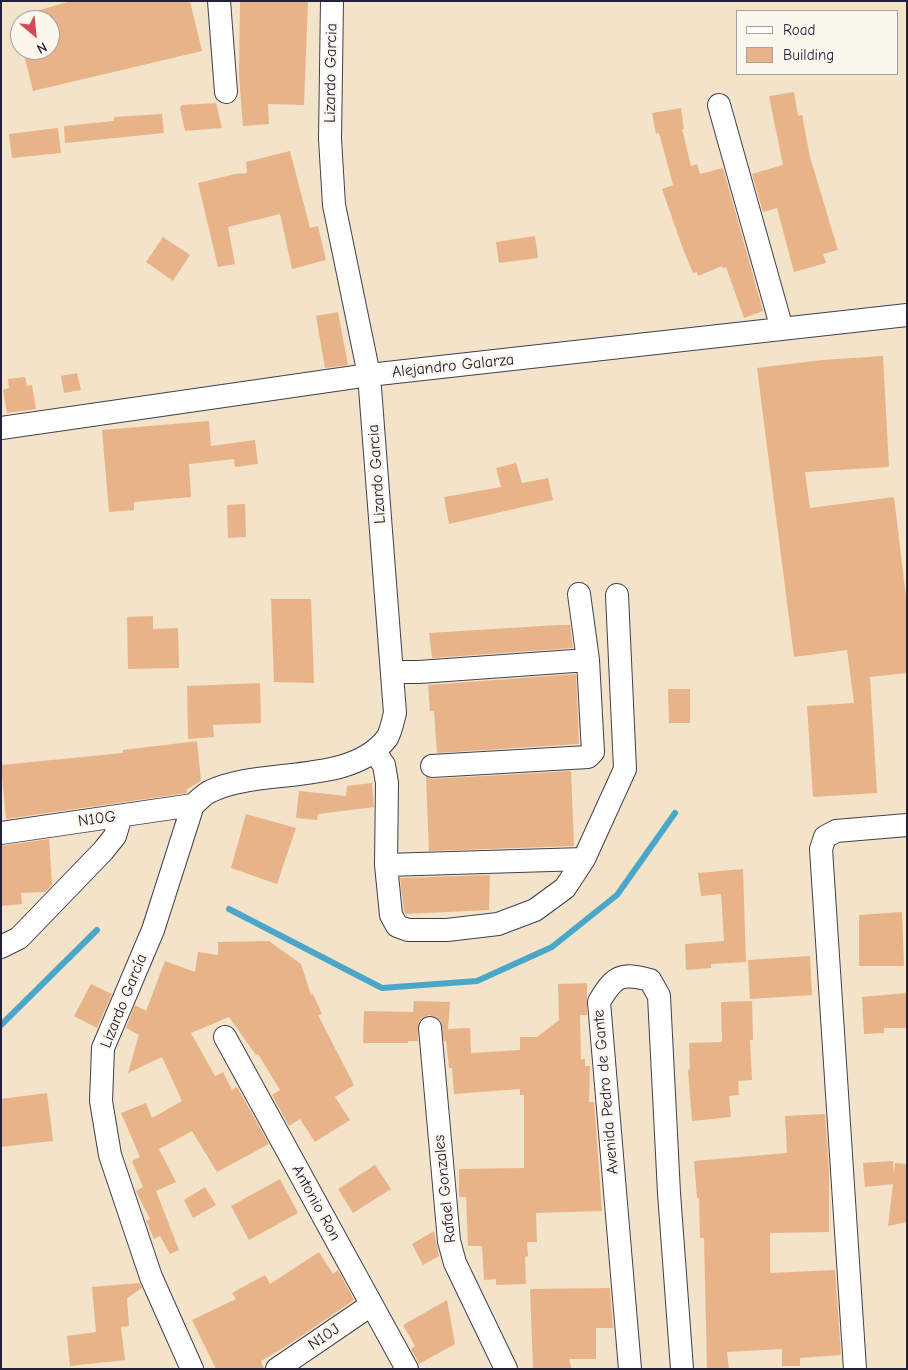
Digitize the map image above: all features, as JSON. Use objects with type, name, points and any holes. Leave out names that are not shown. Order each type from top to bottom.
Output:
[{"type":"street","points":[[219,1],[226,92]]},
{"type":"street","name":"Lizardo Garcia","points":[[193,805],[209,792],[228,785],[339,766],[359,760],[374,751],[388,737],[395,713],[369,375],[334,205],[330,139],[332,1]]},
{"type":"street","points":[[719,105],[782,329]]},
{"type":"street","name":"Alejandro Galarza","points":[[1,428],[369,375],[907,315]]},
{"type":"street","points":[[432,766],[588,757],[591,755],[593,752],[588,660],[579,594]]},
{"type":"street","points":[[374,751],[384,765],[387,783],[386,865],[390,915],[397,926],[408,930],[447,930],[498,924],[535,910],[565,888],[584,859],[625,769],[617,595]]},
{"type":"street","points":[[392,672],[420,672],[588,660]]},
{"type":"street","name":"N10G","points":[[1,832],[193,805]]},
{"type":"street","name":"Lizardo García","points":[[192,1369],[151,1277],[110,1155],[101,1101],[103,1048],[153,930],[193,805]]},
{"type":"street","points":[[1,947],[18,938],[103,851],[115,836],[121,816]]},
{"type":"street","points":[[855,1369],[821,849],[824,837],[836,831],[907,825]]},
{"type":"street","points":[[386,865],[584,859]]},
{"type":"street","name":"Avenida Pedro de Gante","points":[[630,1369],[599,1002],[610,983],[631,975],[650,980],[659,996],[669,1193],[682,1369]]},
{"type":"street","name":"Rafael Gonzales","points":[[430,1028],[449,1241],[455,1263],[506,1369]]},
{"type":"street","name":"Antonio Ron","points":[[225,1037],[407,1369]]},
{"type":"street","name":"N10J","points":[[277,1369],[371,1305]]},
{"type":"building","points":[[71,1],[190,1],[202,51],[33,91],[25,60],[60,60],[60,10],[39,10]]},
{"type":"building","points":[[240,1],[308,1],[304,105],[268,104],[269,124],[243,126],[239,75]]},
{"type":"building","points":[[794,92],[798,116],[802,115],[810,157],[838,250],[823,254],[826,263],[794,272],[777,208],[763,212],[752,174],[783,165],[769,96]]},
{"type":"building","points":[[216,103],[222,128],[185,131],[180,108],[182,105]]},
{"type":"building","points":[[681,108],[684,129],[682,129],[691,166],[697,164],[700,174],[723,168],[763,311],[744,318],[726,267],[723,268],[722,266],[698,276],[697,272],[693,273],[662,189],[673,185],[659,133],[656,134],[652,113]]},
{"type":"building","points":[[162,114],[164,133],[65,143],[64,126],[114,121],[114,117]]},
{"type":"building","points":[[58,128],[61,153],[12,158],[9,134]]},
{"type":"building","points":[[290,151],[310,228],[318,226],[326,260],[292,269],[280,214],[228,227],[235,264],[218,267],[198,183],[247,173],[246,162]]},
{"type":"building","points":[[535,236],[538,258],[499,263],[496,242]]},
{"type":"building","points":[[163,237],[190,255],[173,281],[146,262]]},
{"type":"building","points":[[338,312],[348,365],[325,368],[316,316]]},
{"type":"building","points":[[883,356],[889,467],[805,472],[810,508],[894,497],[907,605],[907,673],[870,677],[877,793],[813,797],[807,706],[854,703],[847,650],[794,657],[757,368],[822,360]]},
{"type":"building","points":[[77,373],[81,390],[64,393],[61,376]]},
{"type":"building","points":[[25,377],[27,386],[32,385],[36,409],[7,413],[3,390],[9,388],[8,379]]},
{"type":"building","points":[[209,421],[211,446],[255,440],[258,464],[235,467],[234,459],[189,464],[191,497],[134,502],[134,510],[109,512],[102,430]]},
{"type":"building","points":[[516,463],[522,483],[548,478],[553,500],[449,524],[444,497],[501,487],[496,468]]},
{"type":"building","points":[[245,504],[246,537],[228,538],[227,505]]},
{"type":"building","points":[[271,599],[311,599],[314,683],[274,682]]},
{"type":"building","points":[[153,616],[153,629],[178,628],[179,668],[128,669],[127,617]]},
{"type":"building","points":[[570,625],[573,648],[432,658],[429,633]]},
{"type":"building","points":[[576,674],[579,744],[437,753],[434,711],[430,711],[428,685]]},
{"type":"building","points":[[260,683],[261,723],[213,725],[214,737],[188,739],[187,686]]},
{"type":"building","points":[[668,689],[690,689],[690,723],[669,723]]},
{"type":"building","points":[[197,741],[201,781],[187,789],[187,793],[6,819],[1,765],[123,753],[123,750]]},
{"type":"building","points":[[571,771],[574,846],[429,851],[426,777],[433,779]]},
{"type":"building","points":[[372,783],[374,807],[318,814],[317,820],[296,818],[299,791],[346,796],[347,786]]},
{"type":"building","points":[[246,814],[296,828],[277,884],[231,868]]},
{"type":"building","points":[[49,839],[52,885],[45,892],[21,893],[22,904],[1,906],[1,846]]},
{"type":"building","points":[[743,869],[746,962],[711,964],[711,968],[686,970],[685,944],[724,941],[721,894],[701,896],[698,873]]},
{"type":"building","points":[[490,875],[489,910],[405,914],[400,878]]},
{"type":"building","points":[[902,912],[904,966],[859,966],[859,915]]},
{"type":"building","points":[[269,941],[301,964],[311,995],[313,994],[322,1014],[318,1015],[354,1085],[335,1097],[350,1120],[315,1142],[300,1119],[289,1126],[272,1095],[280,1090],[258,1054],[256,1055],[229,1017],[191,1033],[215,1076],[223,1072],[232,1090],[237,1087],[269,1144],[217,1172],[192,1131],[159,1149],[176,1182],[156,1191],[179,1250],[170,1254],[160,1236],[154,1239],[146,1221],[150,1219],[136,1191],[143,1187],[132,1161],[140,1157],[121,1113],[146,1103],[152,1118],[182,1101],[162,1057],[128,1073],[139,1035],[126,1028],[135,1005],[146,1011],[165,961],[195,972],[198,952],[218,955],[218,942]]},
{"type":"building","points":[[810,956],[812,995],[750,999],[748,960]]},
{"type":"building","points":[[587,983],[587,1015],[580,1015],[581,1059],[585,1059],[585,1066],[590,1066],[589,1102],[594,1102],[602,1211],[536,1213],[537,1242],[527,1242],[528,1256],[525,1257],[526,1284],[496,1285],[496,1279],[484,1280],[482,1246],[468,1246],[466,1197],[459,1197],[459,1169],[524,1168],[524,1095],[520,1095],[520,1089],[454,1094],[452,1068],[449,1068],[446,1041],[444,1041],[440,1020],[429,1015],[422,1018],[418,1023],[418,1041],[408,1041],[408,1043],[363,1043],[364,1011],[413,1012],[414,1001],[450,1002],[448,1029],[470,1028],[471,1053],[520,1050],[520,1037],[537,1037],[559,1020],[558,984]]},
{"type":"building","points":[[91,984],[112,994],[97,1028],[74,1016]]},
{"type":"building","points":[[907,993],[907,1028],[884,1028],[884,1033],[864,1034],[862,997]]},
{"type":"building","points":[[752,1001],[753,1040],[750,1040],[752,1080],[738,1081],[739,1095],[729,1096],[731,1117],[692,1121],[688,1070],[690,1069],[689,1043],[722,1042],[721,1002]]},
{"type":"building","points":[[47,1093],[53,1141],[1,1147],[1,1099]]},
{"type":"building","points":[[825,1114],[829,1172],[829,1232],[770,1233],[770,1273],[835,1270],[841,1355],[800,1358],[800,1366],[782,1366],[782,1349],[727,1352],[729,1369],[707,1369],[704,1238],[700,1238],[699,1198],[697,1198],[694,1161],[787,1153],[785,1116]]},
{"type":"building","points":[[893,1161],[894,1175],[895,1163],[907,1164],[907,1222],[888,1226],[893,1184],[865,1187],[863,1163]]},
{"type":"building","points":[[375,1165],[391,1189],[353,1213],[338,1189]]},
{"type":"building","points":[[280,1179],[298,1213],[249,1240],[231,1206]]},
{"type":"building","points":[[205,1187],[216,1205],[193,1218],[184,1200]]},
{"type":"building","points":[[434,1231],[439,1256],[423,1265],[412,1244]]},
{"type":"building","points":[[319,1252],[333,1274],[338,1270],[354,1300],[261,1361],[264,1369],[216,1369],[192,1320],[236,1299],[232,1293],[265,1275],[270,1284]]},
{"type":"building","points":[[139,1283],[142,1288],[127,1298],[129,1326],[121,1327],[125,1360],[70,1366],[67,1336],[96,1332],[92,1287]]},
{"type":"building","points":[[610,1288],[613,1328],[596,1328],[596,1359],[569,1359],[572,1369],[533,1369],[530,1289]]},
{"type":"building","points":[[447,1300],[455,1344],[419,1364],[411,1349],[415,1346],[403,1325]]},
{"type":"waterway","points":[[229,909],[382,988],[477,981],[552,947],[617,895],[675,813]]},
{"type":"waterway","points":[[1,1025],[97,930]]}]
